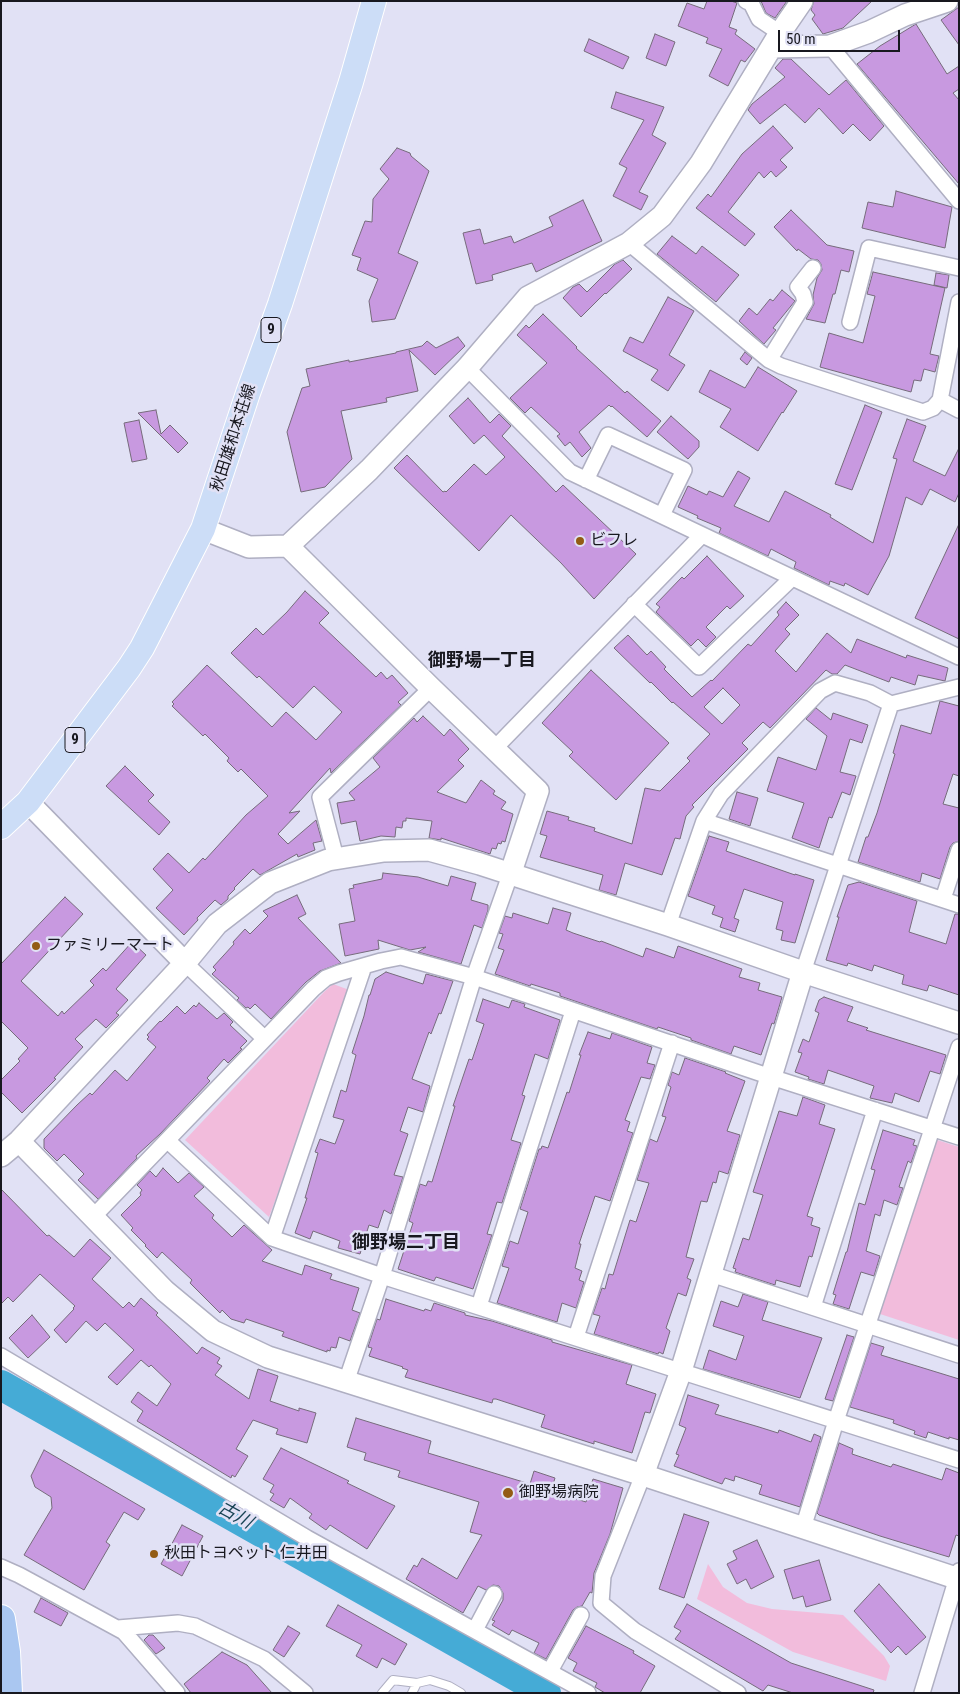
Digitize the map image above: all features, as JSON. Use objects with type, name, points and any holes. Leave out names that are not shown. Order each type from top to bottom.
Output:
[{"type":"highway","points":[[1,1620],[6,1652],[8,1693]]},
{"type":"main road","name":"秋田雄和本荘線","points":[[1,827],[28,802],[129,668],[142,648],[203,529],[280,304],[351,82],[374,1]]},
{"type":"street","points":[[746,1],[751,3],[759,19],[776,40],[830,46],[941,2]]},
{"type":"street","points":[[203,529],[249,547],[288,546],[368,470],[467,368],[528,297],[629,243],[662,216],[702,162],[776,40],[802,1]]},
{"type":"street","points":[[830,46],[959,200]]},
{"type":"street","points":[[629,243],[770,360],[781,366],[923,412],[933,408],[940,400],[959,302]]},
{"type":"street","points":[[850,322],[869,248],[959,268]]},
{"type":"street","points":[[770,360],[805,302],[803,294],[798,287],[813,268]]},
{"type":"street","points":[[467,368],[570,472],[959,657]]},
{"type":"street","points":[[940,400],[959,410]]},
{"type":"street","points":[[586,480],[608,435],[684,470],[662,515]]},
{"type":"street","points":[[494,749],[702,535]]},
{"type":"street","points":[[288,546],[431,688],[538,790],[474,978],[382,1276],[346,1382]]},
{"type":"street","points":[[634,604],[699,667],[792,578]]},
{"type":"street","points":[[668,925],[704,821],[721,794],[820,691],[835,683],[870,693],[891,704],[959,687]]},
{"type":"street","points":[[336,858],[320,797],[431,688]]},
{"type":"street","points":[[738,1693],[635,1632],[601,1603],[603,1576],[681,1371],[803,972],[891,704]]},
{"type":"street","points":[[28,802],[185,963],[264,1038]]},
{"type":"street","points":[[704,821],[959,905]]},
{"type":"street","points":[[1,1156],[19,1141],[185,963],[217,924],[270,884],[336,858],[384,852],[429,850],[480,864],[668,925],[959,1023]]},
{"type":"street","points":[[943,899],[959,850]]},
{"type":"street","points":[[93,1217],[168,1141],[264,1038],[326,978],[381,961],[401,957],[474,978],[959,1137]]},
{"type":"street","points":[[272,1238],[364,966]]},
{"type":"street","points":[[479,1306],[573,1010]]},
{"type":"street","points":[[576,1337],[672,1043]]},
{"type":"street","points":[[803,1528],[836,1421],[959,1047]]},
{"type":"street","points":[[813,1307],[875,1110]]},
{"type":"street","points":[[19,1141],[165,1291],[214,1332],[268,1357],[958,1576],[922,1693]]},
{"type":"street","points":[[168,1141],[272,1238],[382,1276],[959,1460]]},
{"type":"street","points":[[711,1274],[959,1354]]},
{"type":"street","points":[[1,1356],[307,1538],[588,1693]]},
{"type":"street","points":[[1,1567],[124,1632],[177,1693]]},
{"type":"street","points":[[475,1630],[494,1594]]},
{"type":"street","points":[[550,1671],[581,1615]]},
{"type":"street","points":[[118,1628],[178,1623],[195,1626],[264,1659],[305,1693]]},
{"type":"lane","points":[[382,1693],[393,1680],[417,1683],[430,1680],[449,1686],[461,1693]]},
{"type":"lane","points":[[412,1693],[417,1683]]},
{"type":"shaded area","points":[[333,984],[352,991],[269,1217],[185,1140]]},
{"type":"shaded area","points":[[925,1136],[959,1147],[959,1340],[868,1310]]},
{"type":"shaded area","points":[[708,1564],[723,1587],[747,1603],[772,1609],[843,1615],[884,1656],[890,1666],[886,1681],[793,1652],[697,1599]]},
{"type":"building","points":[[707,1],[731,1],[737,3],[729,27],[737,30],[735,34],[755,49],[745,62],[741,60],[728,86],[709,76],[722,49],[706,43],[708,38],[678,26],[687,3],[704,9]]},
{"type":"building","points":[[761,1],[787,1],[775,18],[766,13]]},
{"type":"building","points":[[814,1],[872,1],[843,28],[823,34],[812,19],[815,15],[811,10]]},
{"type":"building","points":[[959,7],[959,45],[941,20]]},
{"type":"building","points":[[916,24],[947,74],[959,66],[959,89],[953,93],[959,100],[959,184],[857,64],[880,46]]},
{"type":"building","points":[[655,34],[675,42],[666,66],[646,58]]},
{"type":"building","points":[[589,39],[629,57],[623,69],[584,51]]},
{"type":"building","points":[[783,59],[791,59],[829,95],[846,80],[884,126],[870,141],[853,124],[843,134],[819,108],[805,123],[785,104],[760,124],[748,110],[752,104],[785,77],[775,68]]},
{"type":"building","points":[[616,92],[664,107],[652,135],[666,143],[639,192],[648,196],[641,210],[613,196],[627,168],[619,164],[644,120],[611,108]]},
{"type":"building","points":[[773,126],[793,148],[780,160],[787,167],[776,177],[771,171],[764,178],[759,172],[728,212],[755,234],[745,246],[696,208],[708,194],[711,197],[742,154]]},
{"type":"building","points":[[397,148],[410,153],[429,171],[398,253],[418,262],[395,319],[372,322],[369,301],[378,279],[357,270],[361,258],[352,255],[365,221],[372,222],[373,199],[389,179],[380,169]]},
{"type":"building","points":[[896,191],[952,207],[945,248],[862,228],[868,202],[893,207]]},
{"type":"building","points":[[583,200],[602,241],[536,272],[532,263],[492,275],[493,280],[476,284],[463,233],[480,229],[484,244],[511,236],[514,243],[553,226],[549,217]]},
{"type":"building","points":[[791,210],[827,245],[854,251],[849,272],[841,270],[825,323],[806,319],[814,304],[813,295],[817,278],[822,270],[821,264],[818,260],[811,259],[798,249],[797,251],[774,227]]},
{"type":"building","points":[[672,236],[696,254],[702,246],[739,275],[716,302],[657,254]]},
{"type":"building","points":[[623,260],[632,269],[581,317],[563,298],[573,287],[579,284],[587,292],[615,264]]},
{"type":"building","points":[[873,272],[945,288],[930,354],[939,356],[935,372],[924,369],[921,381],[914,380],[911,392],[820,367],[829,333],[863,343],[875,296],[867,294]]},
{"type":"building","points":[[936,273],[949,275],[947,288],[934,285]]},
{"type":"building","points":[[782,290],[795,301],[773,328],[776,330],[764,344],[739,321],[749,308],[757,315],[770,299],[773,301]]},
{"type":"building","points":[[668,297],[694,311],[669,355],[685,365],[668,391],[651,380],[658,370],[623,351],[630,337],[643,343]]},
{"type":"building","points":[[543,314],[576,348],[625,393],[627,391],[661,421],[647,437],[609,405],[579,432],[591,448],[582,457],[570,442],[565,446],[557,436],[560,434],[531,407],[525,413],[510,398],[547,363],[517,335],[526,325],[529,328]]},
{"type":"building","points":[[458,337],[465,346],[435,375],[409,350],[418,391],[386,398],[387,402],[341,411],[352,459],[325,487],[301,492],[287,432],[302,388],[310,386],[306,369],[396,353],[422,346],[427,341],[436,348]]},
{"type":"building","points":[[745,352],[752,358],[747,365],[740,359]]},
{"type":"building","points":[[758,367],[797,391],[758,451],[720,427],[731,409],[699,392],[710,370],[745,388]]},
{"type":"building","points":[[468,398],[490,423],[499,414],[511,426],[502,436],[556,492],[563,485],[636,554],[594,599],[561,563],[511,515],[479,551],[394,468],[407,455],[443,492],[446,492],[474,464],[486,475],[505,457],[484,435],[474,444],[449,416]]},
{"type":"building","points":[[865,405],[882,412],[852,490],[835,484]]},
{"type":"building","points":[[156,410],[161,434],[170,425],[188,443],[178,453],[138,413]]},
{"type":"building","points":[[671,416],[699,441],[699,447],[688,459],[657,432]]},
{"type":"building","points":[[907,419],[926,426],[913,461],[945,476],[959,448],[959,493],[955,502],[930,489],[922,505],[906,497],[889,556],[868,595],[845,583],[844,586],[830,581],[829,585],[794,568],[796,562],[771,549],[768,556],[719,533],[721,528],[697,518],[698,516],[678,507],[688,486],[707,495],[709,491],[723,497],[738,471],[750,478],[734,506],[769,522],[785,491],[831,515],[830,517],[873,543],[897,459],[893,458]]},
{"type":"building","points":[[139,420],[147,459],[132,462],[124,423]]},
{"type":"building","points":[[959,524],[959,639],[915,618]]},
{"type":"building","points":[[707,556],[744,596],[730,609],[727,606],[706,627],[716,637],[706,647],[698,639],[691,646],[656,612],[660,607],[656,604],[682,577],[684,579]]},
{"type":"building","points":[[305,591],[329,613],[319,623],[376,677],[381,672],[387,679],[392,675],[408,693],[398,702],[401,705],[331,773],[330,768],[289,813],[300,811],[278,834],[288,844],[316,820],[322,841],[313,843],[315,850],[298,857],[297,854],[260,875],[253,869],[234,888],[228,899],[221,905],[215,900],[197,918],[198,920],[184,935],[156,908],[173,890],[153,869],[168,853],[189,873],[203,858],[205,860],[246,815],[268,796],[241,769],[238,772],[227,761],[229,758],[205,734],[203,736],[172,706],[174,704],[172,702],[207,665],[272,727],[286,712],[316,740],[342,712],[314,686],[293,708],[231,653],[256,628],[263,635]]},
{"type":"building","points":[[786,602],[799,615],[785,629],[790,634],[775,651],[796,672],[827,633],[851,653],[857,639],[906,658],[907,655],[948,668],[945,681],[918,675],[915,685],[891,677],[889,682],[845,665],[837,674],[832,674],[826,670],[770,728],[763,722],[742,743],[748,749],[692,805],[694,807],[686,816],[680,839],[675,838],[662,875],[625,863],[616,895],[599,890],[603,875],[540,857],[547,836],[540,834],[547,811],[569,817],[568,820],[595,828],[594,831],[632,844],[645,788],[660,791],[690,761],[687,758],[710,734],[672,703],[614,648],[628,635],[647,655],[651,651],[666,667],[664,669],[692,697],[712,681],[748,644],[751,646],[779,615],[777,612]],"holes":[[[723,688],[740,705],[722,724],[704,707]]]},
{"type":"building","points":[[591,670],[669,743],[616,800],[569,756],[573,752],[542,723]]},
{"type":"building","points":[[940,701],[959,706],[959,776],[953,774],[943,804],[959,808],[959,841],[953,843],[950,847],[940,879],[922,873],[920,882],[858,862],[866,837],[868,837],[877,813],[895,754],[893,753],[901,725],[931,734]]},
{"type":"building","points":[[816,708],[831,720],[833,713],[868,725],[862,743],[850,739],[840,772],[856,776],[850,795],[842,792],[832,818],[829,817],[819,848],[792,838],[804,803],[767,791],[778,757],[816,770],[827,736],[806,719]]},
{"type":"building","points":[[423,716],[444,736],[450,729],[469,749],[458,760],[464,766],[437,792],[466,803],[481,780],[495,791],[493,794],[506,802],[501,809],[513,814],[505,842],[498,843],[496,849],[492,848],[490,854],[441,838],[441,840],[429,838],[432,821],[406,818],[406,821],[403,821],[402,828],[396,827],[395,837],[381,836],[360,841],[356,821],[341,824],[337,803],[355,800],[349,793],[380,767],[373,758],[414,718],[417,722]]},
{"type":"building","points":[[125,766],[154,795],[148,801],[170,822],[159,835],[106,786]]},
{"type":"building","points":[[737,792],[758,798],[750,826],[729,819]]},
{"type":"building","points":[[709,836],[729,842],[726,851],[814,880],[795,943],[781,940],[783,931],[776,929],[783,902],[744,889],[734,918],[739,920],[735,932],[720,927],[723,918],[712,914],[715,906],[688,896]]},
{"type":"building","points":[[383,873],[418,877],[448,886],[451,876],[476,883],[471,900],[488,905],[488,910],[482,928],[474,925],[461,964],[418,952],[426,947],[410,950],[378,940],[379,949],[345,956],[339,924],[355,921],[349,889],[354,888],[353,885],[382,879]]},
{"type":"building","points":[[859,882],[917,901],[909,932],[946,944],[955,914],[959,914],[959,995],[929,985],[927,991],[902,984],[904,975],[874,965],[872,971],[848,963],[847,966],[826,960],[839,917],[837,917],[848,885]]},
{"type":"building","points":[[297,895],[306,914],[298,918],[341,963],[320,971],[306,982],[271,1019],[255,1004],[250,1009],[237,1000],[239,998],[212,974],[216,970],[213,967],[245,929],[250,934],[268,916],[263,911]]},
{"type":"building","points":[[65,897],[83,914],[21,981],[58,1016],[62,1011],[64,1014],[94,985],[90,981],[103,968],[106,971],[132,942],[146,955],[116,989],[128,1000],[116,1013],[119,1015],[106,1028],[96,1019],[75,1039],[83,1047],[54,1078],[56,1079],[22,1113],[1,1092],[1,1080],[20,1061],[18,1059],[28,1048],[1,1021],[1,964]]},
{"type":"building","points":[[553,908],[571,913],[566,930],[573,933],[601,941],[643,957],[646,948],[674,958],[678,946],[742,969],[739,977],[760,983],[758,990],[782,997],[774,1024],[772,1023],[761,1055],[734,1046],[731,1054],[691,1040],[691,1038],[658,1027],[657,1029],[560,996],[560,993],[531,984],[530,986],[495,974],[504,950],[498,948],[503,934],[499,933],[505,916],[512,918],[513,913],[548,924]]},
{"type":"building","points":[[386,972],[423,984],[426,974],[453,981],[441,1014],[439,1013],[431,1034],[429,1032],[412,1079],[430,1086],[423,1112],[408,1107],[400,1131],[408,1134],[394,1175],[403,1177],[391,1214],[384,1210],[378,1228],[369,1225],[360,1254],[338,1248],[340,1241],[313,1231],[310,1239],[295,1233],[307,1198],[305,1198],[318,1153],[315,1152],[320,1139],[335,1144],[344,1120],[333,1117],[341,1090],[346,1092],[356,1055],[352,1053],[369,995],[375,979]]},
{"type":"building","points":[[824,997],[853,1007],[847,1021],[868,1028],[866,1030],[946,1055],[940,1074],[930,1071],[919,1102],[895,1093],[892,1103],[870,1098],[874,1086],[828,1070],[824,1084],[795,1072],[802,1053],[798,1052],[803,1039],[809,1042],[819,1013],[815,1011],[819,1000]]},
{"type":"building","points":[[483,999],[509,1008],[512,1000],[525,1004],[524,1007],[560,1020],[548,1059],[535,1054],[522,1095],[525,1096],[511,1140],[521,1143],[502,1203],[497,1202],[487,1234],[492,1235],[473,1289],[436,1277],[434,1281],[398,1269],[413,1223],[409,1221],[420,1184],[426,1186],[428,1181],[432,1182],[455,1106],[453,1106],[469,1059],[472,1060],[484,1024],[476,1021]]},
{"type":"building","points":[[199,1003],[217,1019],[224,1013],[233,1022],[230,1025],[247,1041],[228,1063],[224,1059],[207,1078],[210,1081],[160,1134],[136,1156],[137,1158],[98,1199],[78,1180],[84,1174],[64,1154],[57,1161],[44,1148],[44,1139],[90,1093],[92,1095],[115,1070],[127,1081],[156,1047],[147,1039],[149,1037],[147,1035],[177,1006],[185,1014],[194,1005],[196,1007]]},
{"type":"building","points":[[588,1032],[610,1039],[612,1033],[652,1047],[647,1063],[655,1065],[650,1079],[641,1077],[625,1120],[630,1122],[627,1131],[633,1133],[610,1201],[595,1196],[579,1244],[581,1244],[575,1268],[582,1271],[579,1280],[584,1282],[576,1308],[562,1303],[557,1322],[497,1303],[509,1268],[502,1266],[510,1241],[518,1244],[528,1212],[520,1209],[539,1149],[542,1146],[548,1148],[567,1092],[569,1093],[581,1055],[579,1055]]},
{"type":"building","points":[[685,1058],[726,1072],[745,1081],[727,1131],[740,1135],[728,1174],[719,1171],[716,1183],[713,1182],[707,1202],[701,1201],[686,1257],[694,1259],[687,1278],[691,1280],[686,1296],[678,1293],[666,1328],[670,1331],[663,1354],[659,1352],[658,1354],[594,1334],[600,1316],[593,1314],[602,1288],[605,1289],[609,1274],[613,1275],[630,1220],[636,1222],[649,1183],[637,1180],[650,1139],[657,1142],[666,1117],[662,1116],[671,1087],[668,1085],[672,1072],[679,1075]]},
{"type":"building","points":[[803,1097],[825,1105],[819,1124],[835,1129],[807,1216],[813,1218],[811,1225],[820,1228],[812,1257],[809,1256],[800,1287],[776,1280],[775,1285],[735,1272],[736,1269],[733,1268],[743,1238],[749,1240],[763,1195],[753,1192],[779,1111],[797,1116]]},
{"type":"building","points":[[883,1130],[915,1140],[913,1145],[917,1146],[911,1163],[908,1161],[899,1187],[903,1188],[897,1205],[884,1200],[880,1216],[875,1214],[866,1251],[880,1256],[874,1276],[861,1272],[849,1309],[833,1304],[836,1295],[833,1294],[847,1252],[859,1203],[865,1205],[875,1170],[871,1169]]},
{"type":"building","points":[[163,1168],[178,1183],[189,1173],[204,1187],[194,1196],[214,1215],[212,1218],[232,1237],[244,1225],[272,1250],[262,1261],[302,1275],[305,1265],[332,1274],[330,1279],[359,1288],[352,1310],[360,1313],[350,1341],[339,1337],[336,1348],[331,1347],[330,1351],[327,1350],[327,1352],[282,1336],[284,1332],[246,1319],[244,1323],[231,1319],[222,1310],[220,1313],[190,1283],[192,1280],[162,1252],[157,1258],[131,1230],[133,1228],[121,1215],[141,1195],[142,1190],[137,1185],[150,1171],[156,1177]]},
{"type":"building","points":[[1,1189],[47,1236],[49,1235],[74,1257],[90,1239],[111,1258],[92,1279],[123,1308],[129,1302],[134,1307],[141,1298],[197,1354],[202,1347],[220,1358],[217,1363],[222,1366],[215,1375],[249,1399],[258,1369],[278,1376],[270,1401],[299,1411],[299,1408],[316,1413],[307,1443],[276,1434],[278,1429],[253,1420],[236,1449],[248,1456],[235,1477],[232,1475],[231,1478],[137,1421],[143,1411],[131,1402],[138,1392],[157,1406],[171,1384],[151,1365],[149,1367],[141,1360],[117,1385],[108,1377],[134,1350],[105,1323],[97,1331],[86,1321],[66,1343],[54,1330],[75,1306],[40,1274],[13,1302],[8,1297],[1,1304]]},
{"type":"building","points":[[743,1294],[768,1302],[762,1320],[822,1338],[800,1398],[703,1369],[709,1350],[736,1360],[744,1336],[713,1326],[721,1301],[738,1307]]},
{"type":"building","points":[[386,1299],[424,1311],[425,1309],[431,1311],[434,1303],[465,1313],[465,1315],[492,1321],[552,1340],[552,1342],[632,1365],[626,1384],[656,1394],[650,1413],[645,1412],[632,1453],[594,1441],[594,1444],[541,1427],[545,1415],[496,1399],[493,1399],[492,1403],[405,1377],[408,1370],[403,1367],[369,1356],[372,1348],[368,1347],[377,1319],[380,1320]]},
{"type":"building","points":[[32,1315],[50,1337],[28,1358],[9,1338]]},
{"type":"building","points":[[847,1335],[854,1337],[833,1401],[825,1399]]},
{"type":"building","points":[[871,1343],[884,1347],[881,1355],[959,1379],[959,1440],[949,1437],[949,1439],[928,1432],[926,1438],[914,1434],[915,1431],[893,1423],[894,1420],[850,1407]]},
{"type":"building","points":[[688,1395],[719,1405],[715,1414],[778,1433],[779,1430],[811,1442],[814,1434],[821,1437],[800,1507],[759,1494],[762,1485],[735,1476],[734,1481],[725,1478],[722,1484],[674,1466],[679,1455],[676,1454],[686,1428],[679,1425]]},
{"type":"building","points":[[356,1418],[431,1441],[428,1453],[530,1484],[534,1471],[555,1478],[551,1491],[586,1502],[593,1479],[623,1488],[610,1534],[594,1573],[592,1593],[590,1592],[582,1606],[573,1610],[546,1659],[534,1653],[539,1643],[512,1630],[509,1635],[492,1625],[495,1621],[492,1620],[503,1600],[503,1593],[499,1586],[493,1585],[486,1590],[478,1586],[463,1613],[406,1579],[414,1565],[417,1567],[422,1558],[457,1579],[482,1535],[470,1532],[479,1502],[398,1477],[400,1471],[364,1460],[366,1453],[347,1447]]},
{"type":"building","points":[[839,1443],[853,1449],[852,1454],[891,1467],[893,1464],[942,1480],[946,1468],[959,1473],[959,1536],[956,1535],[949,1557],[880,1536],[817,1513]]},
{"type":"building","points":[[281,1448],[395,1506],[367,1549],[330,1525],[326,1530],[309,1518],[312,1514],[290,1498],[284,1508],[270,1500],[274,1494],[270,1492],[274,1485],[263,1479]]},
{"type":"building","points":[[44,1450],[145,1509],[138,1520],[124,1512],[106,1542],[110,1545],[84,1590],[24,1555],[52,1508],[51,1497],[35,1487],[31,1476]]},
{"type":"building","points":[[684,1514],[709,1522],[684,1598],[659,1589]]},
{"type":"building","points":[[182,1525],[203,1536],[182,1576],[161,1564]]},
{"type":"building","points":[[757,1540],[774,1577],[751,1589],[746,1579],[737,1584],[727,1564],[737,1559],[733,1551]]},
{"type":"building","points":[[819,1560],[831,1600],[806,1607],[803,1596],[793,1599],[784,1570]]},
{"type":"building","points":[[879,1584],[926,1637],[906,1655],[898,1646],[891,1653],[854,1611]]},
{"type":"building","points":[[41,1598],[68,1613],[61,1626],[34,1612]]},
{"type":"building","points":[[687,1604],[791,1663],[874,1690],[873,1693],[793,1693],[768,1685],[763,1691],[675,1639],[681,1631],[674,1627]]},
{"type":"building","points":[[338,1605],[407,1644],[395,1665],[382,1658],[377,1668],[356,1656],[362,1645],[326,1626]]},
{"type":"building","points":[[288,1626],[300,1633],[284,1657],[273,1650]]},
{"type":"building","points":[[586,1626],[634,1651],[633,1653],[655,1666],[640,1693],[605,1693],[595,1687],[597,1683],[573,1671],[577,1663],[568,1658]]},
{"type":"building","points":[[149,1635],[153,1635],[165,1648],[156,1654],[144,1640]]},
{"type":"building","points":[[222,1652],[247,1665],[272,1693],[191,1693],[184,1684]]},
{"type":"waterway","name":"古川","points":[[1,1385],[546,1693]]},
{"type":"place","name":"ビフレ","points":[[580,541]]},
{"type":"place","name":"ファミリーマート","points":[[36,946]]},
{"type":"place","name":"御野場病院","points":[[508,1493]]},
{"type":"place","name":"秋田トヨペット 仁井田","points":[[154,1554]]},
{"type":"district","name":"御野場一丁目","points":[[482,661]]},
{"type":"district","name":"御野場二丁目","points":[[406,1243]]}]
